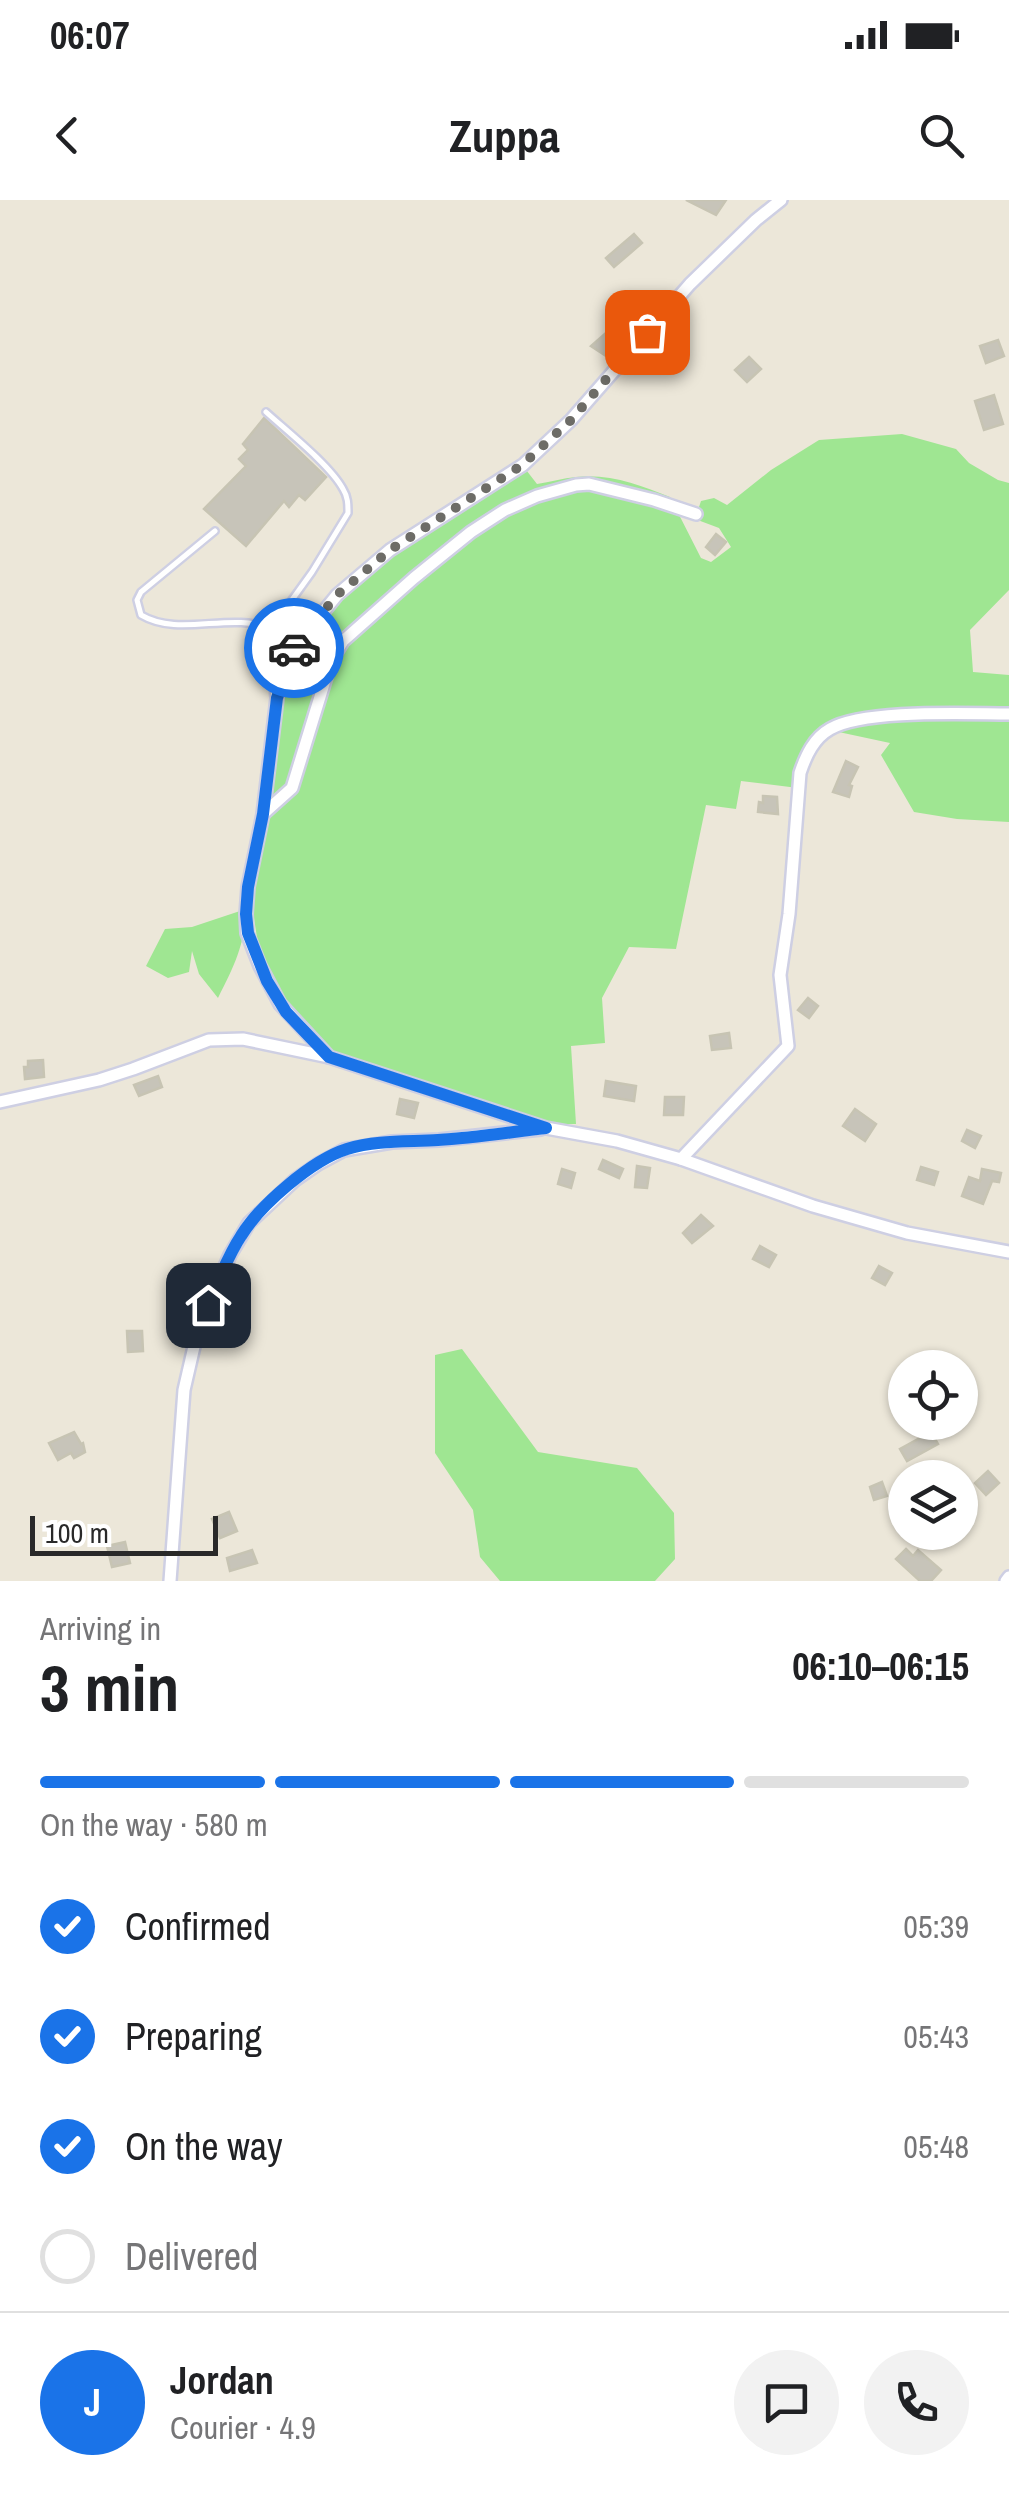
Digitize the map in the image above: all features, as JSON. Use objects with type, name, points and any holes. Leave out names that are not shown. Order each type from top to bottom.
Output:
[{"type":"street","points":[[277,698],[294,648],[337,595],[390,550],[522,465],[571,420],[690,284],[782,200]]},
{"type":"street","points":[[263,814],[292,788],[331,660],[343,641],[471,532],[505,510],[576,484],[590,484],[696,514]]},
{"type":"street","points":[[271,628],[277,698],[263,814],[248,887],[248,933],[280,1004],[329,1057]]},
{"type":"street","points":[[681,1159],[788,1046],[780,975],[800,772],[808,752],[830,728],[854,719],[1009,714]]},
{"type":"street","points":[[0,1102],[133,1070],[209,1040],[244,1040],[329,1057],[546,1128],[617,1141],[681,1159],[813,1206],[907,1233],[1009,1252]]},
{"type":"street","points":[[170,1581],[184,1390],[199,1325],[249,1223],[295,1180],[344,1150],[546,1128]]},
{"type":"lane","points":[[215,531],[142,592],[139,612],[165,624],[252,622],[271,628],[348,513],[345,491],[334,476],[266,412]]},
{"type":"green space","points":[[902,434],[956,449],[969,463],[1009,483],[1009,590],[970,630],[973,672],[1009,675],[1009,822],[914,812],[881,755],[890,743],[834,731],[810,755],[798,788],[741,781],[736,809],[706,805],[676,949],[629,947],[602,998],[605,1043],[571,1046],[576,1124],[549,1124],[335,1054],[288,1012],[262,971],[251,898],[269,815],[278,699],[294,650],[338,595],[390,551],[523,466],[537,484],[588,476],[612,478],[670,497],[701,558],[711,562],[731,547],[719,528],[695,519],[701,501],[714,498],[727,505],[771,470],[819,440]]},
{"type":"green space","points":[[246,909],[241,945],[218,998],[199,974],[192,951],[189,972],[168,978],[146,966],[165,929],[192,927]]},
{"type":"green space","points":[[462,1349],[538,1452],[637,1468],[674,1513],[675,1559],[655,1581],[500,1581],[480,1557],[473,1510],[435,1453],[435,1355]]},
{"type":"building","points":[[686,200],[726,200],[716,215]]},
{"type":"building","points":[[634,234],[642,243],[614,267],[606,258]]},
{"type":"building","points":[[606,333],[618,344],[606,356],[591,346]]},
{"type":"building","points":[[998,340],[1004,356],[986,363],[980,346]]},
{"type":"building","points":[[749,357],[761,369],[747,382],[735,370]]},
{"type":"building","points":[[994,395],[1003,424],[984,430],[975,401]]},
{"type":"building","points":[[264,418],[326,477],[305,500],[299,495],[289,507],[284,501],[246,546],[204,509],[246,466],[239,459],[248,450],[243,444]]},
{"type":"building","points":[[716,534],[726,542],[715,555],[706,547]]},
{"type":"building","points":[[846,761],[858,767],[849,785],[849,797],[833,792]]},
{"type":"building","points":[[763,796],[777,797],[778,814],[758,812]]},
{"type":"building","points":[[808,998],[818,1006],[809,1018],[798,1010]]},
{"type":"building","points":[[729,1033],[731,1048],[712,1050],[710,1036]]},
{"type":"building","points":[[43,1060],[44,1077],[25,1079],[28,1061]]},
{"type":"building","points":[[158,1076],[162,1087],[139,1096],[134,1085]]},
{"type":"building","points":[[606,1081],[636,1086],[634,1101],[604,1096]]},
{"type":"building","points":[[665,1097],[684,1097],[683,1115],[664,1115]]},
{"type":"building","points":[[400,1099],[418,1103],[414,1118],[397,1114]]},
{"type":"building","points":[[855,1109],[876,1124],[865,1141],[843,1126]]},
{"type":"building","points":[[967,1130],[981,1136],[975,1148],[962,1141]]},
{"type":"building","points":[[603,1160],[623,1169],[619,1178],[599,1169]]},
{"type":"building","points":[[637,1166],[650,1168],[647,1188],[635,1187]]},
{"type":"building","points":[[921,1167],[938,1172],[934,1185],[917,1180]]},
{"type":"building","points":[[562,1169],[575,1173],[571,1188],[558,1184]]},
{"type":"building","points":[[982,1169],[1001,1173],[999,1182],[992,1181],[983,1204],[962,1196],[969,1177],[980,1181]]},
{"type":"building","points":[[701,1215],[713,1226],[692,1243],[683,1233]]},
{"type":"building","points":[[760,1246],[776,1255],[769,1267],[753,1259]]},
{"type":"building","points":[[879,1266],[892,1273],[885,1285],[872,1278]]},
{"type":"building","points":[[127,1331],[142,1331],[143,1351],[128,1352]]},
{"type":"building","points":[[74,1432],[85,1452],[74,1458],[71,1453],[58,1460],[49,1443]]},
{"type":"building","points":[[916,1440],[936,1440],[938,1444],[909,1460],[900,1449]]},
{"type":"building","points":[[988,1471],[999,1483],[986,1495],[978,1480]]},
{"type":"building","points":[[882,1482],[887,1496],[874,1500],[870,1487]]},
{"type":"building","points":[[229,1512],[237,1531],[220,1538],[212,1519]]},
{"type":"building","points":[[125,1542],[130,1563],[112,1567],[107,1546]]},
{"type":"building","points":[[252,1550],[257,1563],[230,1571],[227,1558]]},
{"type":"building","points":[[905,1550],[913,1556],[918,1550],[941,1570],[931,1581],[920,1581],[896,1559]]},
{"type":"way so far","points":[[294,648],[337,595],[390,550],[522,465],[571,420],[647,332]]},
{"type":"route","points":[[208,1305],[249,1223],[295,1180],[344,1150],[546,1128],[329,1057],[286,1012],[267,981],[248,933],[248,887],[263,814],[277,698],[294,648]]}]
